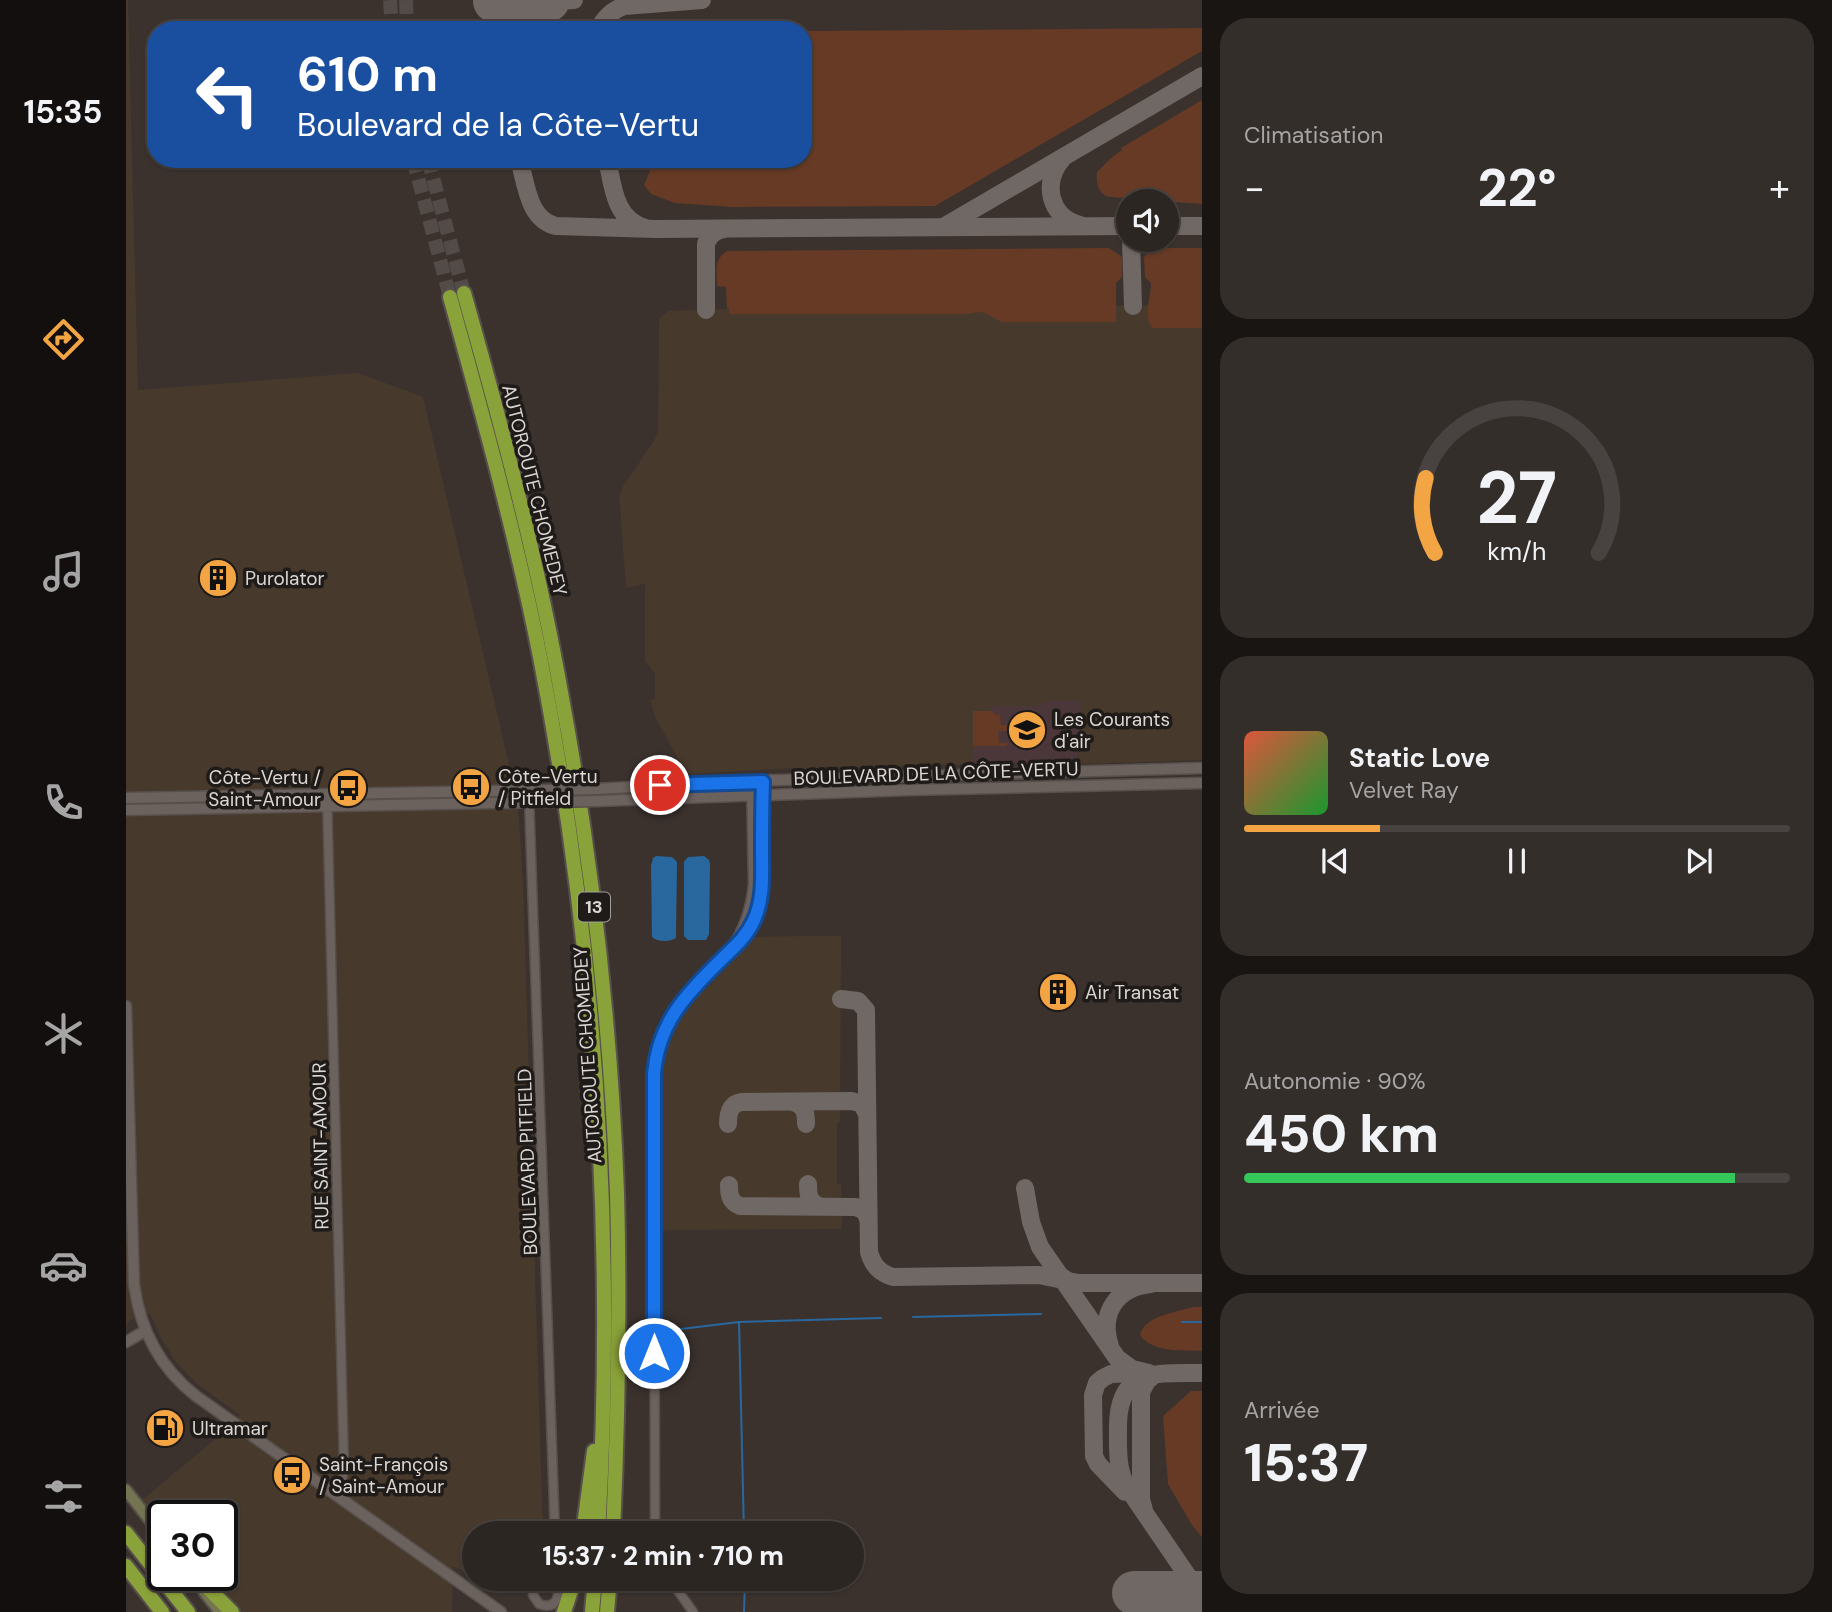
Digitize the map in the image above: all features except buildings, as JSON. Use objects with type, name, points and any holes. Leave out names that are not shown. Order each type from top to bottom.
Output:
[{"type":"highway","name":"AUTOROUTE CHOMEDEY","points":[[598,1521],[604,1383],[604,1250],[598,1111],[585,956],[552,721],[524,580],[457,295],[514,474],[544,605],[568,730],[594,906],[608,1047],[617,1188],[619,1328],[613,1521]]},
{"type":"highway","points":[[585,1521],[604,1383]]},
{"type":"highway","points":[[126,1533],[188,1612]]},
{"type":"highway","points":[[126,1566],[162,1612]]},
{"type":"highway","points":[[210,1591],[232,1612]]},
{"type":"highway","points":[[564,1612],[571,1591]]},
{"type":"highway","points":[[592,1612],[594,1591]]},
{"type":"highway","points":[[607,1612],[609,1591]]},
{"type":"main road","points":[[126,1490],[147,1517]]},
{"type":"main road","points":[[205,1591],[220,1612]]},
{"type":"street","name":"BOULEVARD DE LA CÔTE-VERTU","points":[[126,810],[327,806],[529,796],[546,790],[751,781],[1202,768]]},
{"type":"street","points":[[655,1521],[654,1066],[661,1039],[682,1001],[746,935],[755,919],[762,885],[757,795],[751,781]]},
{"type":"street","points":[[757,795],[763,782]]},
{"type":"street","name":"BOULEVARD DE LA CÔTE-VERTU","points":[[126,798],[327,794],[529,796],[548,802],[1202,783]]},
{"type":"street","name":"RUE SAINT-AMOUR","points":[[327,794],[344,1466],[342,1482],[336,1495]]},
{"type":"street","name":"BOULEVARD PITFIELD","points":[[529,796],[555,1521]]},
{"type":"street","points":[[126,1006],[134,1284],[140,1318],[155,1351],[189,1391],[501,1612]]},
{"type":"street","points":[[126,1342],[145,1331]]},
{"type":"street","points":[[534,1591],[539,1604],[546,1606],[553,1603],[559,1591]]},
{"type":"street","points":[[678,1591],[692,1611]]},
{"type":"shaded area","points":[[128,0],[138,390],[358,373],[423,397],[513,781],[519,820],[543,1521],[462,1521],[462,1570],[453,1566],[452,1612],[241,1612],[223,1591],[238,1591],[238,1500],[147,1500],[147,1505],[142,1500],[225,1431],[240,1415],[196,1383],[176,1362],[150,1314],[130,1320],[126,1326]]},
{"type":"shaded area","points":[[1202,28],[1202,51],[935,206],[733,207],[675,203],[651,194],[644,185],[651,168],[812,168],[812,31]]},
{"type":"shaded area","points":[[1202,100],[1202,204],[1179,202],[1179,189],[1116,189],[1116,197],[1103,194],[1098,184],[1097,172],[1122,150],[1121,148]]},
{"type":"shaded area","points":[[1109,248],[1122,257],[1122,277],[1116,283],[1116,322],[1002,322],[980,312],[729,314],[726,287],[717,286],[718,262],[727,251]]},
{"type":"shaded area","points":[[1179,248],[1202,248],[1202,328],[1152,328],[1148,312],[1151,283],[1145,277],[1144,257],[1148,252],[1179,252]]},
{"type":"shaded area","points":[[1202,301],[1202,760],[1078,764],[1077,738],[1081,735],[1081,701],[1043,701],[1043,706],[992,706],[992,711],[973,711],[973,764],[688,774],[656,719],[650,700],[655,699],[655,674],[645,661],[645,584],[626,588],[619,497],[658,430],[659,319],[668,311],[727,308],[1112,306]]},
{"type":"shaded area","name":"Les Courants d'air","points":[[1043,701],[1081,701],[1081,735],[1077,738],[1078,762],[973,764],[973,711],[991,711],[992,706],[1042,706]]},
{"type":"shaded area","points":[[973,711],[992,711],[1000,715],[1001,725],[1013,725],[1013,731],[998,731],[999,743],[1007,743],[1007,746],[973,746]]},
{"type":"shaded area","points":[[841,936],[837,1184],[841,1185],[842,1229],[663,1230],[663,1069],[667,1045],[675,1028],[690,1005],[753,937]]},
{"type":"shaded area","points":[[1193,1307],[1202,1307],[1202,1351],[1160,1348],[1145,1341],[1140,1335],[1154,1319]]},
{"type":"shaded area","points":[[1191,1391],[1202,1391],[1202,1537],[1168,1484],[1163,1416]]},
{"type":"water","points":[[656,856],[672,857],[677,862],[676,938],[667,941],[652,937],[651,866]]},
{"type":"water","points":[[704,856],[710,864],[709,934],[706,940],[688,940],[684,936],[684,862],[688,857]]},
{"type":"waterway","points":[[913,1317],[1041,1314]]},
{"type":"waterway","points":[[681,1329],[739,1322],[881,1318]]},
{"type":"waterway","points":[[739,1322],[744,1521]]},
{"type":"waterway","points":[[1182,1322],[1202,1322]]},
{"type":"waterway","points":[[744,1612],[745,1591]]},
{"type":"taxiway","points":[[516,21],[537,4],[574,0]]},
{"type":"taxiway","points":[[604,21],[624,6],[702,0]]},
{"type":"taxiway","points":[[945,226],[1202,76]]},
{"type":"taxiway","points":[[1062,159],[1052,178],[1052,198],[1061,215],[1080,225]]},
{"type":"taxiway","points":[[521,168],[534,208],[539,216],[556,226],[655,229],[1116,226]]},
{"type":"taxiway","points":[[609,168],[613,190],[621,209],[635,224],[645,228]]},
{"type":"taxiway","points":[[1179,226],[1202,226]]},
{"type":"taxiway","points":[[706,310],[706,244],[713,233],[724,229]]},
{"type":"taxiway","points":[[1131,252],[1133,306]]},
{"type":"taxiway","points":[[841,999],[858,1001],[866,1010],[869,1252],[875,1265],[893,1277],[1039,1275],[1068,1281]]},
{"type":"taxiway","points":[[728,1124],[730,1110],[741,1102],[852,1101],[862,1104],[867,1114]]},
{"type":"taxiway","points":[[794,1102],[804,1110],[806,1124]]},
{"type":"taxiway","points":[[808,1184],[810,1198],[819,1206]]},
{"type":"taxiway","points":[[729,1185],[731,1198],[740,1206],[856,1207],[865,1211],[868,1219]]},
{"type":"taxiway","points":[[1025,1188],[1031,1222],[1040,1247],[1117,1358],[1132,1369],[1149,1373]]},
{"type":"taxiway","points":[[1060,1276],[1079,1283],[1202,1283]]},
{"type":"taxiway","points":[[1110,1346],[1107,1323],[1114,1304],[1129,1290],[1151,1284]]},
{"type":"taxiway","points":[[1125,1492],[1098,1464],[1094,1456],[1093,1395],[1097,1383],[1111,1374],[1140,1373]]},
{"type":"taxiway","points":[[1202,1373],[1155,1375],[1132,1384],[1119,1409],[1118,1429],[1119,1464],[1125,1484],[1187,1575],[1202,1588]]},
{"type":"taxiway","points":[[1144,1510],[1141,1499],[1141,1392],[1154,1375]]},
{"type":"runway","points":[[495,1],[548,0]]},
{"type":"runway","points":[[1134,1593],[1202,1593]]},
{"type":"tunnel","points":[[390,0],[391,21]]},
{"type":"tunnel","points":[[406,0],[407,21]]},
{"type":"tunnel","points":[[415,168],[450,297]]},
{"type":"tunnel","points":[[430,168],[464,293]]},
{"type":"place","name":"Purolator","points":[[218,578]]},
{"type":"place","name":"Les Courants d'air","points":[[1027,730]]},
{"type":"place","name":"Côte-Vertu / Pitfield","points":[[471,787]]},
{"type":"place","name":"Côte-Vertu / Saint-Amour","points":[[348,788]]},
{"type":"place","name":"Air Transat","points":[[1058,992]]},
{"type":"place","name":"Ultramar","points":[[165,1428]]},
{"type":"place","name":"Saint-François / Saint-Amour","points":[[292,1475]]},
{"type":"route","points":[[654,1353],[656,1057],[663,1032],[677,1008],[741,942],[755,919],[762,894],[763,782],[660,785]]}]
